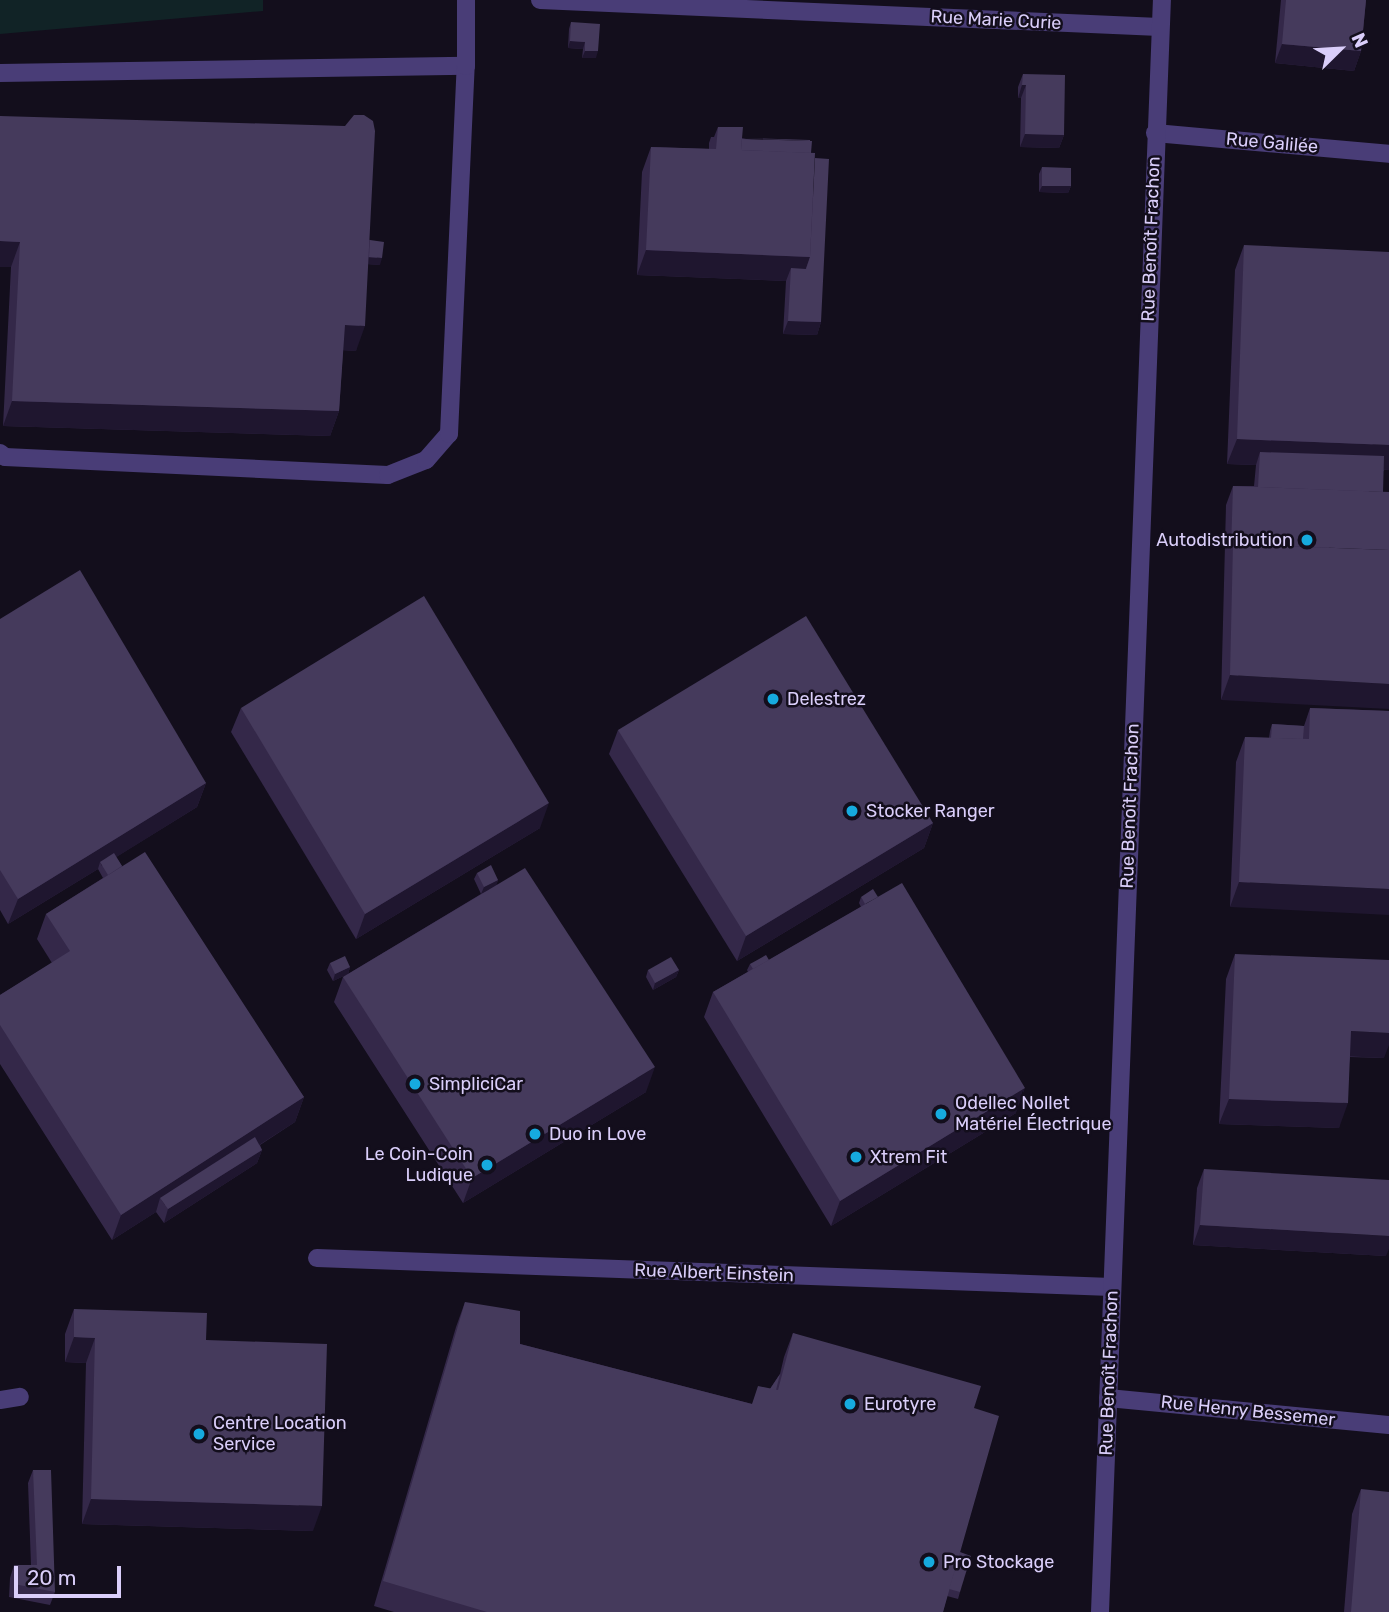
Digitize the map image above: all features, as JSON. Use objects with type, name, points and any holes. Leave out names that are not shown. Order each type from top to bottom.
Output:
[{"type":"street","points":[[0,453],[5,457],[388,475],[426,460],[449,434],[466,66],[466,0]]},
{"type":"street","name":"Rue Marie Curie","points":[[540,0],[1159,27]]},
{"type":"street","name":"Rue Benoît Frachon","points":[[1100,1612],[1162,0]]},
{"type":"street","points":[[0,73],[466,66]]},
{"type":"street","name":"Rue Galilée","points":[[1155,132],[1389,154]]},
{"type":"street","name":"Rue Albert Einstein","points":[[317,1258],[1111,1287]]},
{"type":"street","points":[[0,1400],[20,1396]]},
{"type":"street","name":"Rue Henry Bessemer","points":[[1108,1398],[1389,1425]]},
{"type":"shaded area","points":[[0,0],[263,0],[263,11],[0,34]]},
{"type":"building","points":[[1286,0],[1366,0],[1361,51],[1282,44]]},
{"type":"building","points":[[571,22],[600,24],[598,51],[585,51],[585,42],[570,41]]},
{"type":"building","points":[[1023,74],[1065,75],[1064,135],[1025,134],[1026,85],[1022,85]]},
{"type":"building","points":[[354,115],[364,115],[373,121],[375,131],[365,326],[345,325],[339,411],[12,401],[20,242],[0,241],[0,116],[345,126]]},
{"type":"building","points":[[718,127],[743,127],[741,150],[815,153],[810,257],[646,250],[651,147],[716,149]]},
{"type":"building","points":[[742,138],[810,140],[810,141]]},
{"type":"building","points":[[742,139],[812,141],[811,153],[741,150]]},
{"type":"building","points":[[815,158],[829,159],[821,322],[788,321],[791,268],[806,269],[810,257]]},
{"type":"building","points":[[1042,167],[1071,168],[1071,186],[1042,186]]},
{"type":"building","points":[[370,240],[384,242],[382,258],[369,257]]},
{"type":"building","points":[[1244,245],[1389,252],[1389,445],[1237,439]]},
{"type":"building","points":[[1260,452],[1384,456],[1383,492],[1258,487]]},
{"type":"building","points":[[1233,486],[1389,492],[1389,550],[1233,544],[1231,550]]},
{"type":"building","points":[[1233,544],[1389,550],[1389,684],[1230,675]]},
{"type":"building","points":[[80,570],[206,783],[18,899],[0,870],[0,619]]},
{"type":"building","points":[[424,596],[549,803],[365,914],[241,708]]},
{"type":"building","points":[[806,616],[933,823],[746,936],[618,730]]},
{"type":"building","points":[[1310,708],[1389,711],[1389,889],[1239,882],[1245,737],[1309,739]]},
{"type":"building","points":[[1272,724],[1304,726],[1303,739],[1271,738]]},
{"type":"building","points":[[145,852],[304,1097],[121,1215],[0,1025],[0,995],[70,951],[46,914]]},
{"type":"building","points":[[114,853],[122,866],[108,875],[100,862]]},
{"type":"building","points":[[491,865],[498,880],[484,887],[477,873]]},
{"type":"building","points":[[525,868],[655,1067],[472,1178],[343,977]]},
{"type":"building","points":[[902,883],[1025,1088],[840,1201],[713,992]]},
{"type":"building","points":[[873,889],[878,897],[865,904],[861,897]]},
{"type":"building","points":[[1235,954],[1389,960],[1389,1033],[1351,1031],[1348,1103],[1229,1099]]},
{"type":"building","points":[[766,955],[769,960],[753,969],[750,964]]},
{"type":"building","points":[[345,956],[350,967],[335,974],[330,963]]},
{"type":"building","points":[[671,957],[679,970],[655,983],[648,970]]},
{"type":"building","points":[[255,1137],[262,1150],[168,1209],[160,1198]]},
{"type":"building","points":[[1204,1169],[1389,1180],[1389,1236],[1200,1225]]},
{"type":"building","points":[[465,1302],[520,1311],[520,1344],[752,1404],[758,1386],[778,1390],[793,1333],[981,1386],[974,1408],[999,1416],[943,1612],[487,1612],[383,1581]]},
{"type":"building","points":[[74,1309],[207,1313],[206,1340],[327,1344],[322,1506],[91,1499],[95,1338],[74,1337]]},
{"type":"building","points":[[780,1374],[776,1390],[770,1389]]},
{"type":"building","points":[[33,1470],[51,1470],[55,1592],[14,1584],[14,1565],[37,1565]]},
{"type":"building","points":[[1361,1489],[1389,1492],[1389,1612],[1351,1612]]},
{"type":"building","points":[[960,1552],[971,1556],[960,1592],[949,1589]]},
{"type":"place","name":"Autodistribution","points":[[1307,540]]},
{"type":"place","name":"Delestrez","points":[[773,699]]},
{"type":"place","name":"Stocker Ranger","points":[[852,811]]},
{"type":"place","name":"SimpliciCar","points":[[415,1084]]},
{"type":"place","name":"Odellec Nollet Matériel Électrique","points":[[941,1114]]},
{"type":"place","name":"Duo in Love","points":[[535,1134]]},
{"type":"place","name":"Xtrem Fit","points":[[856,1157]]},
{"type":"place","name":"Le Coin-Coin Ludique","points":[[487,1165]]},
{"type":"place","name":"Eurotyre","points":[[850,1404]]},
{"type":"place","name":"Centre Location Service","points":[[199,1434]]},
{"type":"place","name":"Pro Stockage","points":[[929,1562]]}]
